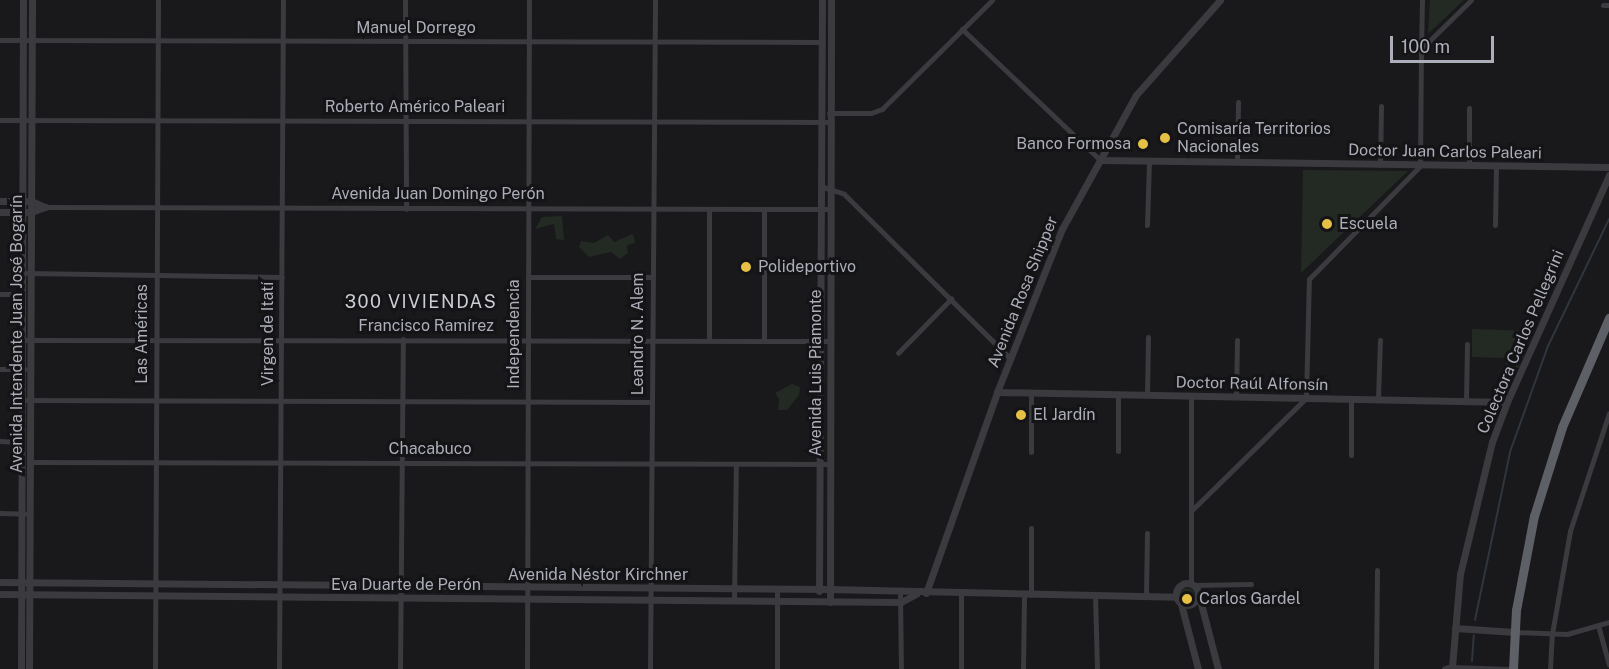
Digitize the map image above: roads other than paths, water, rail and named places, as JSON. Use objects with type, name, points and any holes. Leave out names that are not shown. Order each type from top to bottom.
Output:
[{"type":"highway","points":[[1512,669],[1523,563],[1546,476],[1582,377],[1609,318]]},
{"type":"street","name":"Avenida Intendente Juan José Bogarín","points":[[21,669],[23,0]]},
{"type":"street","name":"Avenida Intendente Juan José Bogarín","points":[[29,669],[32,0]]},
{"type":"street","name":"Las Américas","points":[[155,669],[158,0]]},
{"type":"street","name":"Virgen de Itatí","points":[[279,669],[283,0]]},
{"type":"street","points":[[405,0],[406,209]]},
{"type":"street","name":"Independencia","points":[[527,669],[529,0]]},
{"type":"street","name":"Leandro N. Alem","points":[[650,669],[655,0]]},
{"type":"street","name":"Avenida Luis Piamonte","points":[[820,602],[818,590],[822,0]]},
{"type":"street","name":"Avenida Luis Piamonte","points":[[830,602],[831,0]]},
{"type":"street","points":[[821,112],[871,113],[882,109],[992,0]]},
{"type":"street","name":"Avenida Rosa Shipper","points":[[926,594],[997,392],[1062,229],[1136,95],[1220,0]]},
{"type":"street","points":[[1192,510],[1306,398],[1309,279],[1420,166],[1422,0]]},
{"type":"street","points":[[1422,49],[1471,0]]},
{"type":"street","points":[[962,29],[1100,160]]},
{"type":"street","name":"Manuel Dorrego","points":[[0,40],[831,42]]},
{"type":"street","points":[[1237,162],[1238,102]]},
{"type":"street","points":[[1380,165],[1381,106]]},
{"type":"street","points":[[1469,166],[1470,108]]},
{"type":"street","name":"Roberto Américo Paleari","points":[[0,120],[831,122]]},
{"type":"street","points":[[1147,225],[1149,159]]},
{"type":"street","name":"Doctor Juan Carlos Paleari","points":[[1100,160],[1609,167]]},
{"type":"street","points":[[1495,225],[1496,166]]},
{"type":"street","name":"Colectora Carlos Pellegrini","points":[[1448,668],[1469,530],[1507,402],[1609,175]]},
{"type":"street","points":[[820,186],[844,194],[1010,358]]},
{"type":"street","name":"Avenida Juan Domingo Perón","points":[[0,201],[31,201],[45,207]]},
{"type":"street","name":"Avenida Juan Domingo Perón","points":[[0,212],[31,212],[45,207],[156,206],[406,209],[830,209]]},
{"type":"street","points":[[709,209],[709,340]]},
{"type":"street","points":[[764,209],[764,340]]},
{"type":"street","points":[[22,273],[282,277]]},
{"type":"street","points":[[528,277],[652,277]]},
{"type":"street","points":[[0,294],[22,294]]},
{"type":"street","points":[[898,352],[951,299]]},
{"type":"street","points":[[1147,395],[1148,337]]},
{"type":"street","points":[[400,669],[403,339]]},
{"type":"street","name":"Francisco Ramírez","points":[[22,340],[829,341]]},
{"type":"street","points":[[1236,397],[1237,340]]},
{"type":"street","points":[[1378,399],[1380,340]]},
{"type":"street","points":[[1466,401],[1467,344]]},
{"type":"street","points":[[0,369],[30,369]]},
{"type":"street","name":"Doctor Raúl Alfonsín","points":[[997,392],[1507,402]]},
{"type":"street","points":[[1031,393],[1031,452]]},
{"type":"street","points":[[1118,394],[1118,451]]},
{"type":"street","points":[[1191,396],[1193,584],[1218,669]]},
{"type":"street","points":[[1351,455],[1352,399]]},
{"type":"street","points":[[22,400],[651,402]]},
{"type":"street","points":[[1550,669],[1552,634],[1570,531],[1609,413]]},
{"type":"street","points":[[0,441],[22,442]]},
{"type":"street","name":"Chacabuco","points":[[30,462],[829,464]]},
{"type":"street","points":[[734,601],[736,464]]},
{"type":"street","points":[[0,513],[30,514]]},
{"type":"street","points":[[1023,669],[1031,528]]},
{"type":"street","points":[[1146,596],[1147,533]]},
{"type":"street","points":[[1376,669],[1377,570]]},
{"type":"street","points":[[0,582],[20,582]]},
{"type":"street","name":"Avenida Néstor Kirchner","points":[[20,582],[829,589],[917,594],[1176,597]]},
{"type":"street","points":[[1198,669],[1181,604],[1176,597],[1179,586],[1251,584]]},
{"type":"street","points":[[777,590],[777,669]]},
{"type":"street","points":[[900,592],[901,669]]},
{"type":"street","name":"Eva Duarte de Perón","points":[[0,594],[820,602],[901,602],[917,594]]},
{"type":"street","points":[[961,594],[961,669]]},
{"type":"street","points":[[1095,596],[1097,669]]},
{"type":"street","points":[[1181,604],[1192,605],[1198,596]]},
{"type":"street","points":[[1455,628],[1552,634],[1609,622]]},
{"type":"street","points":[[1598,625],[1609,664]]},
{"type":"street","points":[[1448,668],[1512,669]]},
{"type":"waterway","points":[[1475,620],[1510,452],[1548,346],[1609,219]]},
{"type":"waterway","points":[[1472,661],[1474,635]]},
{"type":"place","name":"Comisaría Territorios Nacionales","points":[[1165,138]]},
{"type":"place","name":"Banco Formosa","points":[[1143,144]]},
{"type":"place","name":"Escuela","points":[[1327,224]]},
{"type":"place","name":"Polideportivo","points":[[746,267]]},
{"type":"place","name":"El Jardín","points":[[1021,415]]},
{"type":"place","name":"Carlos Gardel","points":[[1187,599]]},
{"type":"district","name":"300 VIVIENDAS","points":[[421,302]]}]
